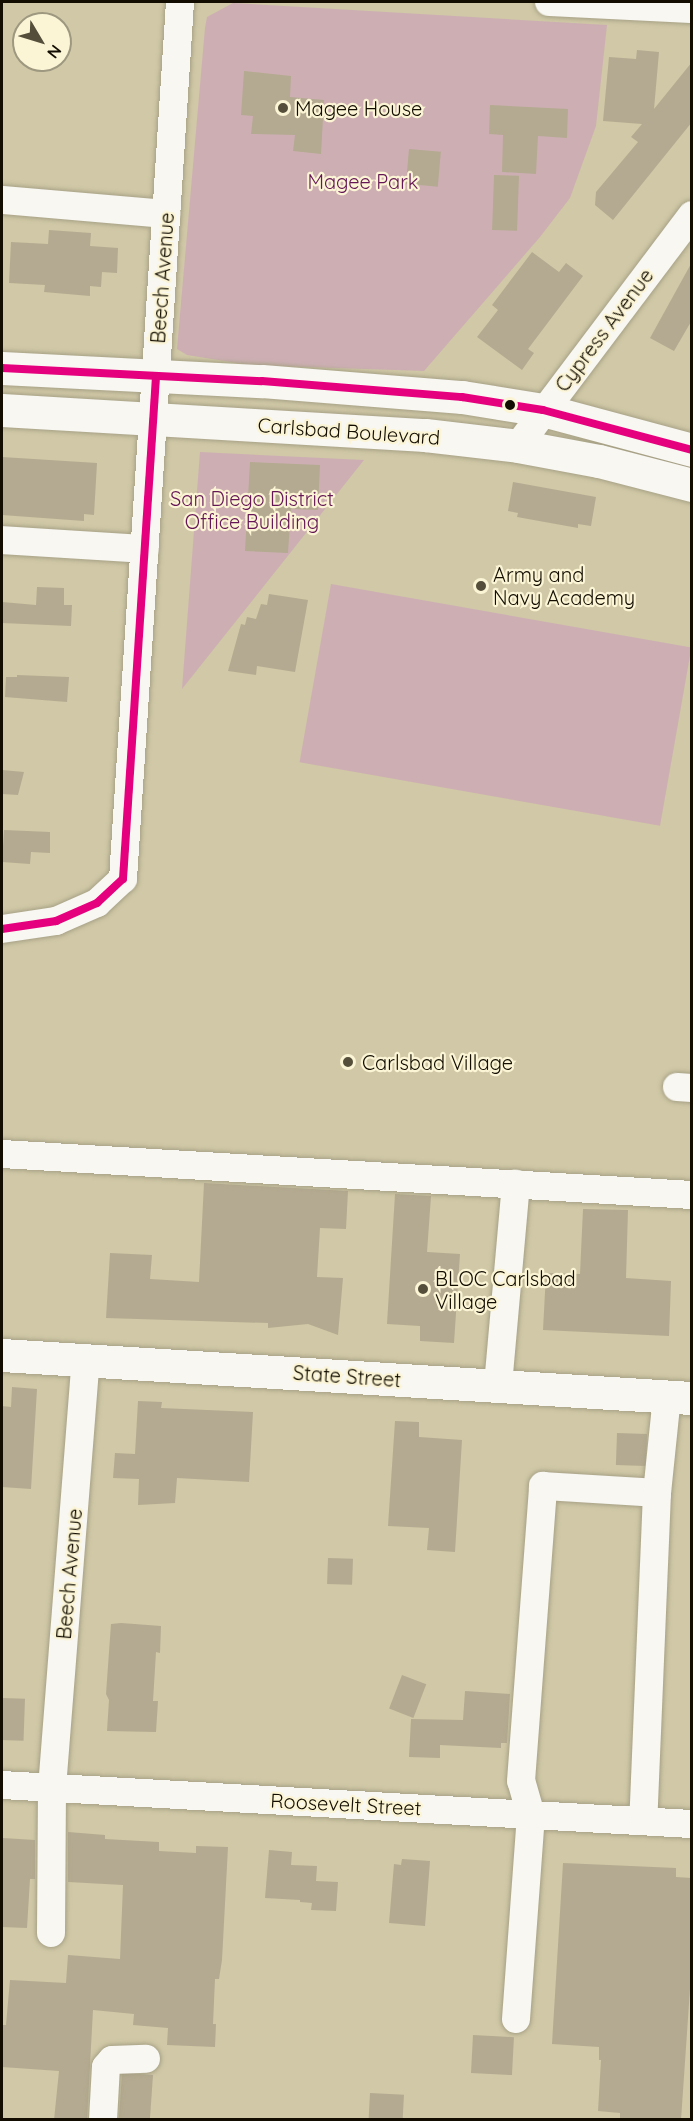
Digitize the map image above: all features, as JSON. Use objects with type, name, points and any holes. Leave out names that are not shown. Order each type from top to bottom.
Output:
[{"type":"main road","points":[[2,368],[371,388],[462,397],[543,410],[692,450]]},
{"type":"main road","name":"Carlsbad Boulevard","points":[[2,410],[425,435],[518,446],[599,461],[692,485]]},
{"type":"main road","name":"State Street","points":[[2,1354],[679,1397]]},
{"type":"street","name":"Beech Avenue","points":[[2,929],[56,921],[97,903],[123,879],[180,2]]},
{"type":"street","points":[[549,2],[692,9]]},
{"type":"street","points":[[2,200],[166,214]]},
{"type":"street","name":"Cypress Avenue","points":[[518,446],[692,215]]},
{"type":"street","points":[[2,540],[145,549]]},
{"type":"street","points":[[2,1154],[692,1195]]},
{"type":"street","points":[[498,1385],[516,1184]]},
{"type":"street","name":"Beech Avenue","points":[[51,1933],[52,1788],[86,1359]]},
{"type":"street","points":[[643,1821],[657,1493],[679,1397]]},
{"type":"street","points":[[516,2019],[531,1815],[521,1781],[543,1486],[657,1493]]},
{"type":"street","name":"Roosevelt Street","points":[[2,1785],[692,1824]]},
{"type":"street","points":[[103,2120],[106,2067],[112,2060],[146,2059]]},
{"type":"green space","name":"Magee Park","points":[[233,3],[607,25],[596,126],[570,198],[540,237],[424,371],[250,365],[187,355],[177,349],[205,28],[207,17]]},
{"type":"green space","name":"San Diego District Office Building","points":[[200,452],[364,460],[182,689]]},
{"type":"green space","points":[[331,584],[691,648],[660,826],[300,762]]},
{"type":"building","points":[[637,50],[659,52],[654,109],[692,62],[692,122],[613,220],[595,205],[596,192],[638,142],[631,137],[642,124],[603,121],[609,57],[636,59]]},
{"type":"building","name":"Magee House","points":[[244,71],[291,76],[290,97],[324,100],[321,154],[293,151],[295,135],[251,134],[253,116],[241,115]]},
{"type":"building","points":[[490,105],[568,109],[567,138],[538,136],[536,174],[502,172],[503,135],[489,134]]},
{"type":"building","points":[[409,149],[441,152],[438,187],[406,184]]},
{"type":"building","points":[[494,175],[519,176],[517,231],[492,230]]},
{"type":"building","points":[[49,230],[91,233],[90,246],[118,248],[117,273],[102,272],[101,287],[90,286],[90,296],[44,292],[45,285],[9,283],[11,242],[48,244]]},
{"type":"building","points":[[532,252],[559,272],[566,263],[583,276],[528,349],[534,353],[522,370],[477,337],[498,310],[492,305]]},
{"type":"building","points":[[692,262],[692,320],[674,351],[650,338]]},
{"type":"building","points":[[2,457],[97,463],[94,515],[84,514],[84,521],[2,515]]},
{"type":"building","points":[[250,462],[320,465],[318,510],[291,509],[288,553],[245,551]]},
{"type":"building","points":[[513,482],[596,497],[591,526],[578,524],[578,528],[517,517],[518,513],[508,511]]},
{"type":"building","points":[[37,587],[64,588],[64,605],[72,605],[71,626],[2,623],[2,602],[36,605]]},
{"type":"building","points":[[269,594],[308,600],[295,672],[257,666],[256,675],[228,671],[241,624],[245,625],[247,617],[256,619],[261,604],[267,605]]},
{"type":"building","points":[[17,675],[69,677],[67,702],[5,697],[6,677],[17,677]]},
{"type":"building","points":[[2,770],[24,772],[18,795],[2,794]]},
{"type":"building","points":[[4,830],[50,832],[50,853],[31,852],[30,864],[2,862]]},
{"type":"building","points":[[204,1183],[348,1191],[346,1229],[320,1228],[317,1277],[343,1278],[338,1335],[308,1324],[268,1328],[268,1323],[106,1318],[110,1253],[152,1255],[150,1279],[199,1282]]},
{"type":"building","name":"BLOC Carlsbad Village","points":[[395,1194],[431,1196],[427,1252],[460,1254],[454,1343],[420,1341],[420,1326],[387,1324]]},
{"type":"building","points":[[583,1209],[628,1210],[626,1278],[671,1281],[669,1336],[543,1330],[546,1273],[580,1274]]},
{"type":"building","points":[[12,1387],[37,1389],[31,1489],[2,1487],[2,1406],[11,1407]]},
{"type":"building","points":[[138,1401],[162,1402],[161,1408],[253,1412],[249,1482],[177,1478],[175,1503],[138,1505],[139,1479],[113,1478],[115,1453],[135,1454]]},
{"type":"building","points":[[395,1421],[419,1422],[419,1437],[462,1440],[455,1552],[427,1550],[429,1528],[388,1526]]},
{"type":"building","points":[[617,1433],[647,1434],[646,1466],[616,1465]]},
{"type":"building","points":[[328,1558],[353,1559],[352,1585],[327,1584]]},
{"type":"building","points":[[111,1624],[161,1626],[160,1653],[156,1652],[153,1701],[158,1701],[156,1732],[107,1731],[109,1700],[106,1694]]},
{"type":"building","points":[[402,1675],[426,1684],[413,1718],[389,1709]]},
{"type":"building","points":[[465,1691],[510,1694],[507,1743],[501,1743],[501,1748],[440,1745],[440,1758],[409,1757],[411,1719],[463,1720]]},
{"type":"building","points":[[2,1698],[25,1699],[24,1741],[2,1740]]},
{"type":"building","points":[[68,1832],[105,1835],[105,1839],[159,1842],[159,1851],[196,1853],[196,1846],[228,1847],[222,1960],[219,1979],[215,1979],[213,2024],[216,2024],[215,2047],[167,2045],[168,2028],[133,2025],[134,2014],[93,2010],[87,2120],[54,2120],[59,2071],[2,2067],[2,2025],[6,2025],[10,1980],[66,1983],[68,1955],[120,1959],[123,1885],[68,1882]]},
{"type":"building","points":[[3,1838],[35,1840],[35,1879],[30,1879],[27,1928],[2,1927]]},
{"type":"building","points":[[269,1850],[292,1852],[291,1865],[317,1866],[316,1881],[338,1882],[336,1911],[311,1910],[312,1903],[300,1902],[300,1900],[265,1898]]},
{"type":"building","points":[[402,1859],[430,1861],[425,1926],[389,1923],[394,1864],[401,1865]]},
{"type":"building","points":[[563,1863],[676,1868],[676,1877],[692,1878],[692,1960],[681,2120],[623,2120],[620,2118],[620,2113],[598,2111],[601,2060],[599,2060],[599,2047],[552,2044]]},
{"type":"building","points":[[473,2035],[514,2037],[512,2075],[471,2073]]},
{"type":"building","points":[[122,2073],[153,2075],[150,2120],[119,2118]]},
{"type":"building","points":[[370,2093],[404,2095],[403,2120],[369,2120]]},
{"type":"transit line","points":[[2,368],[262,381],[462,397],[543,410],[692,450]]},
{"type":"transit line","points":[[123,879],[156,377]]},
{"type":"transit line","points":[[2,929],[56,921],[97,903],[123,879]]},
{"type":"place","name":"Magee House","points":[[283,108]]},
{"type":"place","name":"Army and Navy Academy","points":[[481,586]]},
{"type":"place","name":"Carlsbad Village","points":[[348,1062]]},
{"type":"place","name":"BLOC Carlsbad Village","points":[[423,1289]]}]
